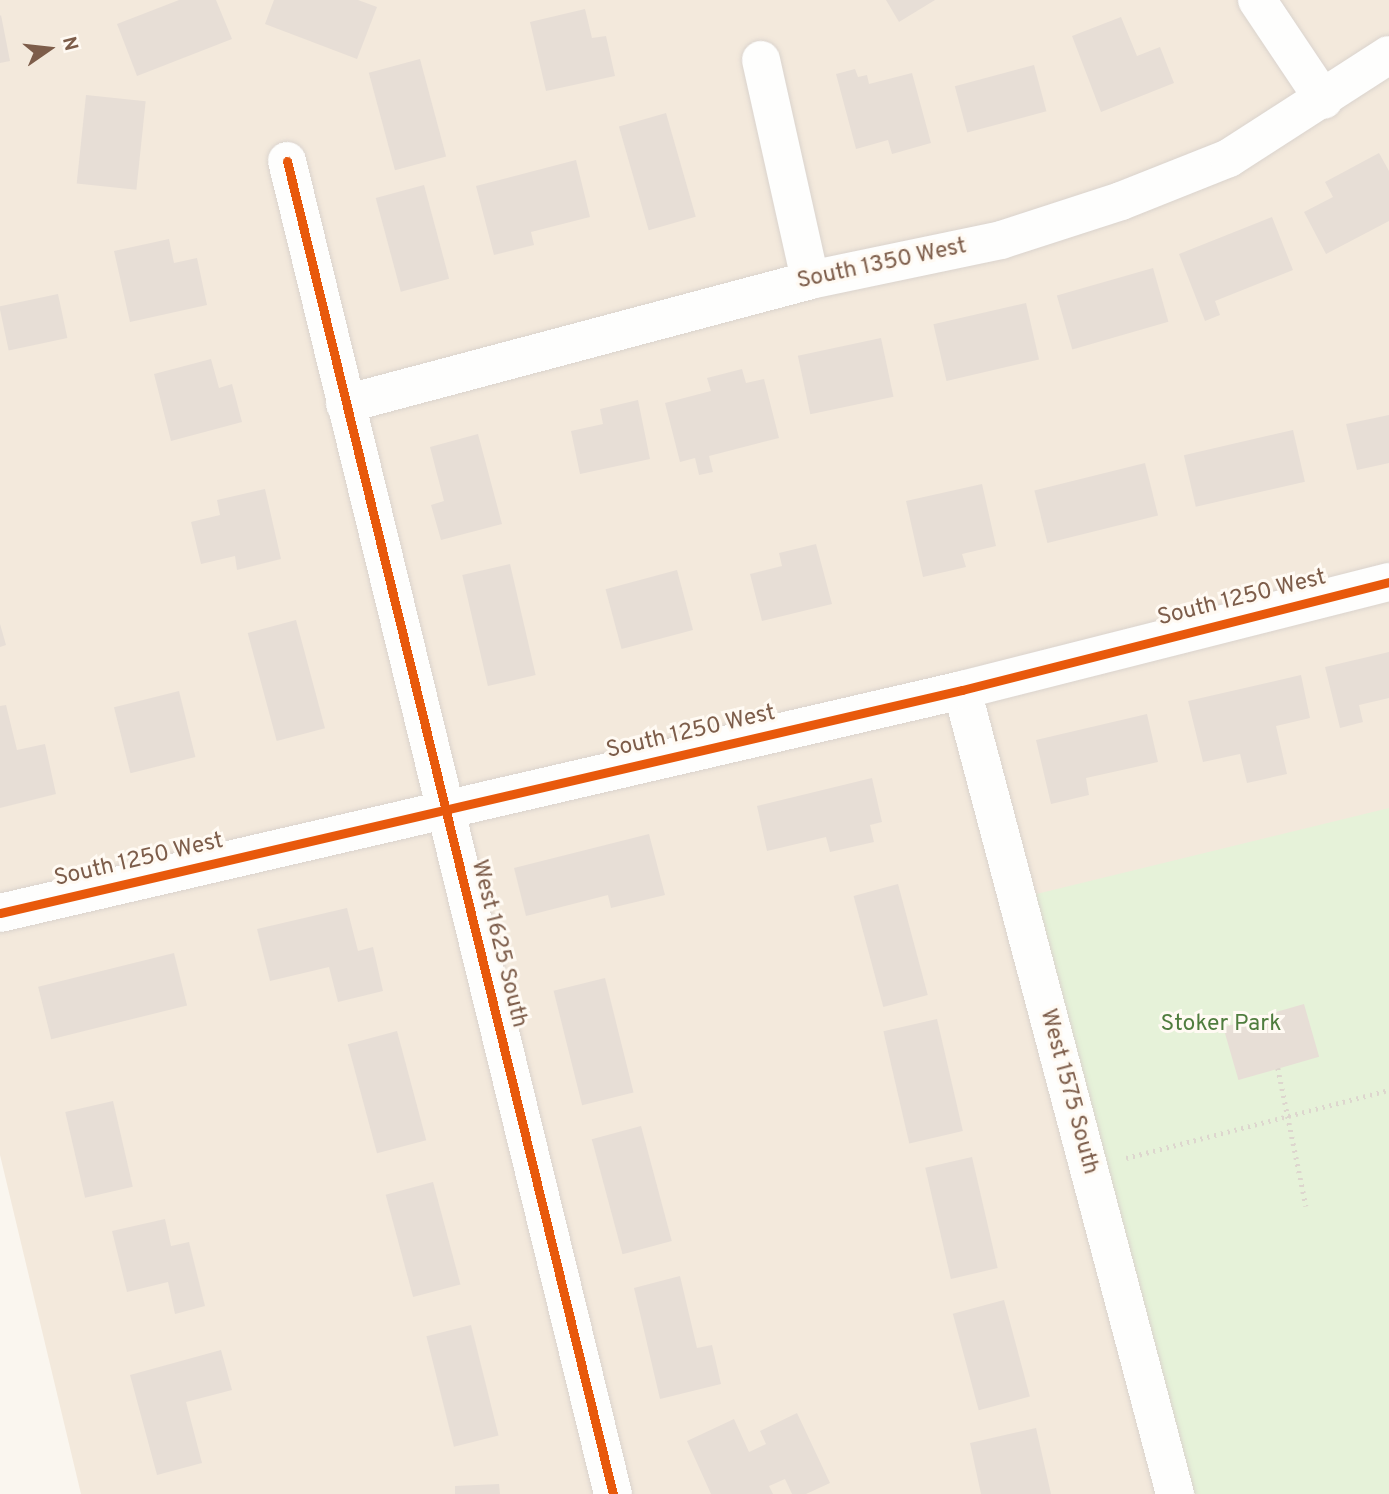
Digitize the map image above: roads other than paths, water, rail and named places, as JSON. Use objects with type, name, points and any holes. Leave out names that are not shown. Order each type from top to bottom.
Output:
[{"type":"street","points":[[1257,0],[1324,100]]},
{"type":"street","name":"South 1350 West","points":[[345,404],[810,280],[1001,240],[1121,201],[1229,158],[1324,100],[1389,55]]},
{"type":"street","points":[[761,60],[810,280]]},
{"type":"street","name":"West 1625 South","points":[[287,161],[613,1494]]},
{"type":"street","name":"South 1250 West","points":[[0,913],[962,690],[1389,582]]},
{"type":"street","name":"West 1575 South","points":[[962,690],[1175,1494]]},
{"type":"park label","name":"Stoker Park","points":[[1221,1025]]}]
